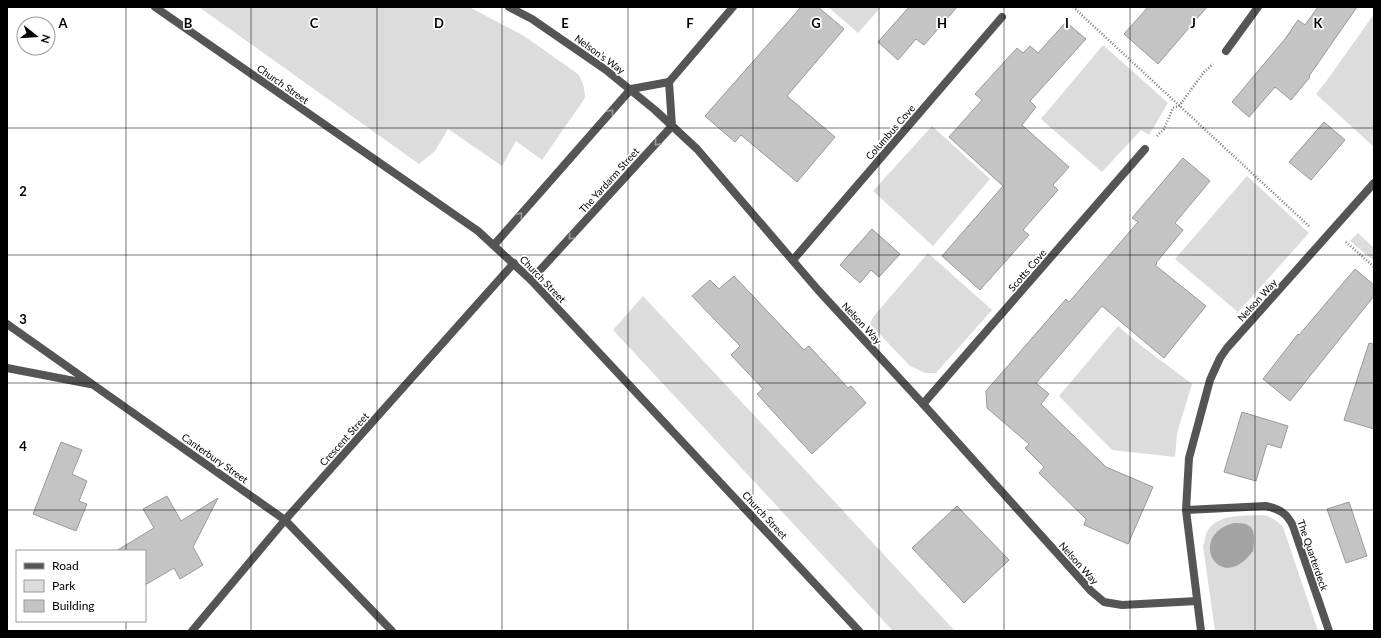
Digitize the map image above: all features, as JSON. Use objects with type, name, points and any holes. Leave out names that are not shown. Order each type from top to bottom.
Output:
[{"type":"street","name":"Church Street","points":[[155,7],[478,231],[494,245],[531,280],[859,631]]},
{"type":"street","name":"Nelson’s Way","points":[[509,7],[532,19],[606,70],[656,110]]},
{"type":"street","points":[[494,245],[631,89],[669,82],[733,7]]},
{"type":"street","points":[[1226,51],[1258,7]]},
{"type":"street","name":"Columbus Cove","points":[[793,260],[1002,17]]},
{"type":"street","points":[[669,82],[672,126]]},
{"type":"street","name":"Nelson Way","points":[[656,110],[697,149],[716,170],[818,290],[1091,591],[1104,602],[1122,606],[1198,601],[1186,510],[1189,458],[1210,380],[1217,363],[1227,348],[1374,183]]},
{"type":"street","name":"The Yardarm Street","points":[[531,280],[672,126]]},
{"type":"street","name":"Scotts Cove","points":[[923,404],[1145,149]]},
{"type":"street","name":"Crescent Street","points":[[192,631],[285,520],[514,263]]},
{"type":"street","name":"Canterbury Street","points":[[7,324],[285,520],[392,631]]},
{"type":"street","points":[[7,368],[94,385]]},
{"type":"street","name":"The Quarterdeck","points":[[1186,510],[1266,506],[1284,512],[1293,526],[1329,631]]},
{"type":"street","points":[[1198,601],[1201,631]]},
{"type":"path","points":[[1074,7],[1323,240]]},
{"type":"path","points":[[1145,149],[1164,129],[1173,108],[1179,106],[1204,72],[1226,51]]},
{"type":"path","points":[[1332,230],[1374,267]]},
{"type":"green space","points":[[199,7],[469,7],[524,36],[578,74],[585,91],[585,98],[542,160],[516,141],[502,166],[448,129],[435,151],[419,164]]},
{"type":"green space","points":[[828,7],[881,7],[858,33]]},
{"type":"green space","points":[[1374,14],[1374,147],[1316,94]]},
{"type":"green space","points":[[1103,45],[1168,103],[1149,135],[1141,130],[1102,172],[1041,119]]},
{"type":"green space","points":[[932,126],[990,179],[933,246],[873,191]]},
{"type":"green space","points":[[1247,176],[1309,233],[1238,312],[1175,259]]},
{"type":"green space","points":[[1358,233],[1374,248],[1374,261],[1350,241]]},
{"type":"green space","points":[[928,253],[992,310],[936,373],[925,373],[910,366],[870,324],[873,317]]},
{"type":"green space","points":[[643,296],[955,631],[893,631],[613,330]]},
{"type":"green space","points":[[1118,326],[1139,344],[1192,384],[1177,433],[1175,457],[1112,450],[1059,396]]},
{"type":"green space","points":[[1263,515],[1274,519],[1283,527],[1318,631],[1215,631],[1203,546],[1206,534],[1210,527],[1223,519],[1239,516]]},
{"type":"shaded area","points":[[1234,523],[1247,524],[1250,527],[1254,534],[1253,551],[1240,563],[1229,568],[1219,566],[1213,559],[1210,549],[1212,539],[1220,530]]},
{"type":"building","points":[[801,7],[818,7],[844,29],[787,96],[835,137],[797,182],[741,135],[735,142],[705,116]]},
{"type":"building","points":[[909,7],[957,7],[924,45],[916,39],[898,60],[878,42]]},
{"type":"building","points":[[1148,7],[1207,7],[1158,64],[1124,34]]},
{"type":"building","points":[[1318,7],[1357,7],[1309,76],[1310,77],[1291,100],[1275,87],[1249,117],[1232,102],[1285,39],[1298,20],[1305,25]]},
{"type":"building","points":[[1066,22],[1086,39],[1030,101],[1036,107],[1022,125],[1069,167],[1053,185],[1058,190],[1023,230],[1029,235],[980,290],[942,256],[1003,186],[949,137],[982,100],[975,94],[1017,48],[1023,53],[1030,46],[1038,53]]},
{"type":"building","points":[[1324,122],[1345,140],[1311,180],[1289,162]]},
{"type":"building","points":[[1183,158],[1210,181],[1175,223],[1183,230],[1155,265],[1206,306],[1164,358],[1102,306],[1036,383],[1049,394],[1041,404],[1106,467],[1153,487],[1128,544],[1084,525],[1086,519],[1039,473],[1044,467],[1025,448],[1029,444],[987,408],[986,391],[1066,299],[1069,302],[1138,222],[1132,218]]},
{"type":"building","points":[[872,229],[900,254],[879,277],[871,270],[860,283],[840,265]]},
{"type":"building","points":[[1355,269],[1374,285],[1374,296],[1290,401],[1263,379],[1298,334],[1299,335]]},
{"type":"building","points":[[734,276],[804,350],[809,346],[848,388],[851,386],[866,403],[812,454],[757,394],[763,389],[731,355],[740,346],[692,296],[710,280],[719,289]]},
{"type":"building","points":[[1369,343],[1374,344],[1374,429],[1344,420]]},
{"type":"building","points":[[1242,412],[1288,426],[1281,448],[1267,444],[1256,481],[1224,472]]},
{"type":"building","points":[[61,442],[82,450],[72,474],[87,481],[79,501],[87,504],[76,531],[33,514]]},
{"type":"building","points":[[167,496],[181,521],[218,498],[193,547],[203,565],[180,579],[174,568],[146,584],[146,550],[118,550],[154,528],[143,509]]},
{"type":"building","points":[[1349,502],[1367,556],[1346,563],[1327,509]]},
{"type":"building","points":[[957,506],[1009,560],[964,603],[912,548]]}]
